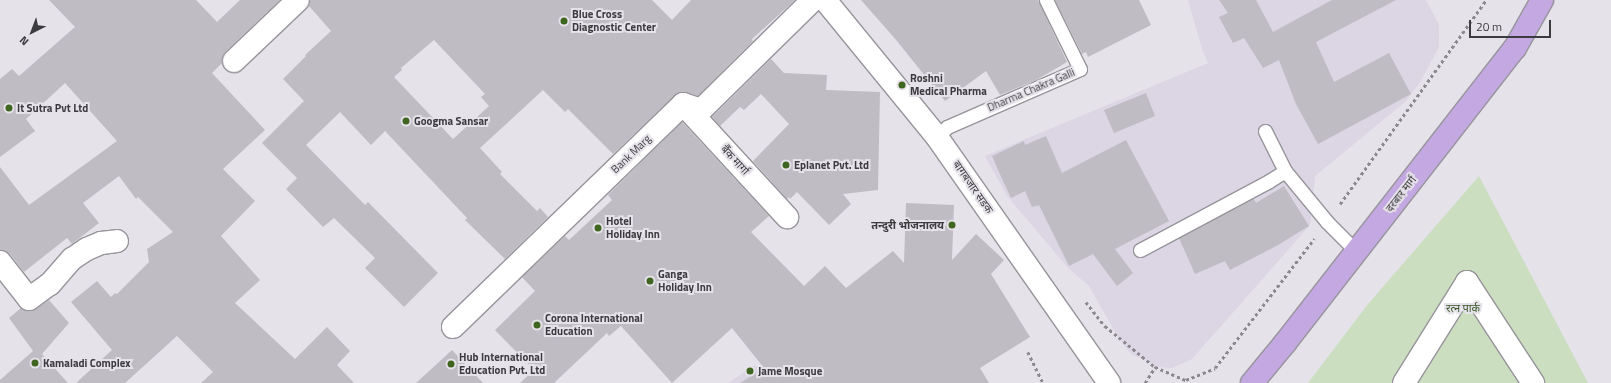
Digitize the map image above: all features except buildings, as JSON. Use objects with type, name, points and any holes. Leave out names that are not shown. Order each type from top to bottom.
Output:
[{"type":"main road","name":"दरबार मार्ग","points":[[1252,383],[1515,48],[1542,0]]},
{"type":"street","points":[[234,61],[298,0]]},
{"type":"street","points":[[683,104],[701,110],[813,0]]},
{"type":"street","name":"बागबजार सडक","points":[[825,0],[937,137],[1109,383]]},
{"type":"street","name":"बैंक मार्गा","points":[[683,104],[787,216]]},
{"type":"street","name":"Bank Marg","points":[[453,327],[683,104]]},
{"type":"street","points":[[0,262],[29,299],[50,284],[77,256],[101,243],[117,241]]},
{"type":"street","points":[[1404,383],[1467,282],[1533,383]]},
{"type":"lane","name":"Dharma Chakra Galli","points":[[937,137],[947,127],[1080,69],[1046,0]]},
{"type":"lane","points":[[1265,132],[1285,171],[1327,222],[1356,251]]},
{"type":"lane","points":[[1140,250],[1285,171]]},
{"type":"path","points":[[1105,326],[1155,367],[1186,380],[1215,368],[1327,222],[1486,0]]},
{"type":"path","points":[[1028,352],[1044,383]]},
{"type":"path","points":[[1145,383],[1155,367]]},
{"type":"shaded area","points":[[1188,0],[1426,0],[1439,25],[1439,47],[1419,84],[1405,102],[1315,176],[1310,225],[1192,359],[1172,368],[1158,367],[1131,354],[1118,337],[1089,286],[1068,268],[1007,196],[985,156],[1208,63],[1202,49]]},
{"type":"shaded area","points":[[755,365],[768,383],[728,383]]},
{"type":"green space","name":"रत्न पार्क","points":[[1479,176],[1588,383],[1308,383],[1368,304]]},
{"type":"place","name":"Blue Cross Diagnostic Center","points":[[564,21]]},
{"type":"place","name":"Roshni Medical Pharma","points":[[902,85]]},
{"type":"place","name":"It Sutra Pvt Ltd","points":[[9,108]]},
{"type":"place","name":"Googma Sansar","points":[[406,121]]},
{"type":"place","name":"Eplanet Pvt. Ltd","points":[[786,165]]},
{"type":"place","name":"तन्दुरी भोजनालय","points":[[952,225]]},
{"type":"place","name":"Hotel Holiday Inn","points":[[598,228]]},
{"type":"place","name":"Ganga Holiday Inn","points":[[650,281]]},
{"type":"place","name":"Corona International Education","points":[[537,325]]},
{"type":"place","name":"Kamaladi Complex","points":[[35,363]]},
{"type":"place","name":"Hub International Education Pvt. Ltd","points":[[451,364]]},
{"type":"place","name":"Jame Mosque","points":[[750,371]]}]
